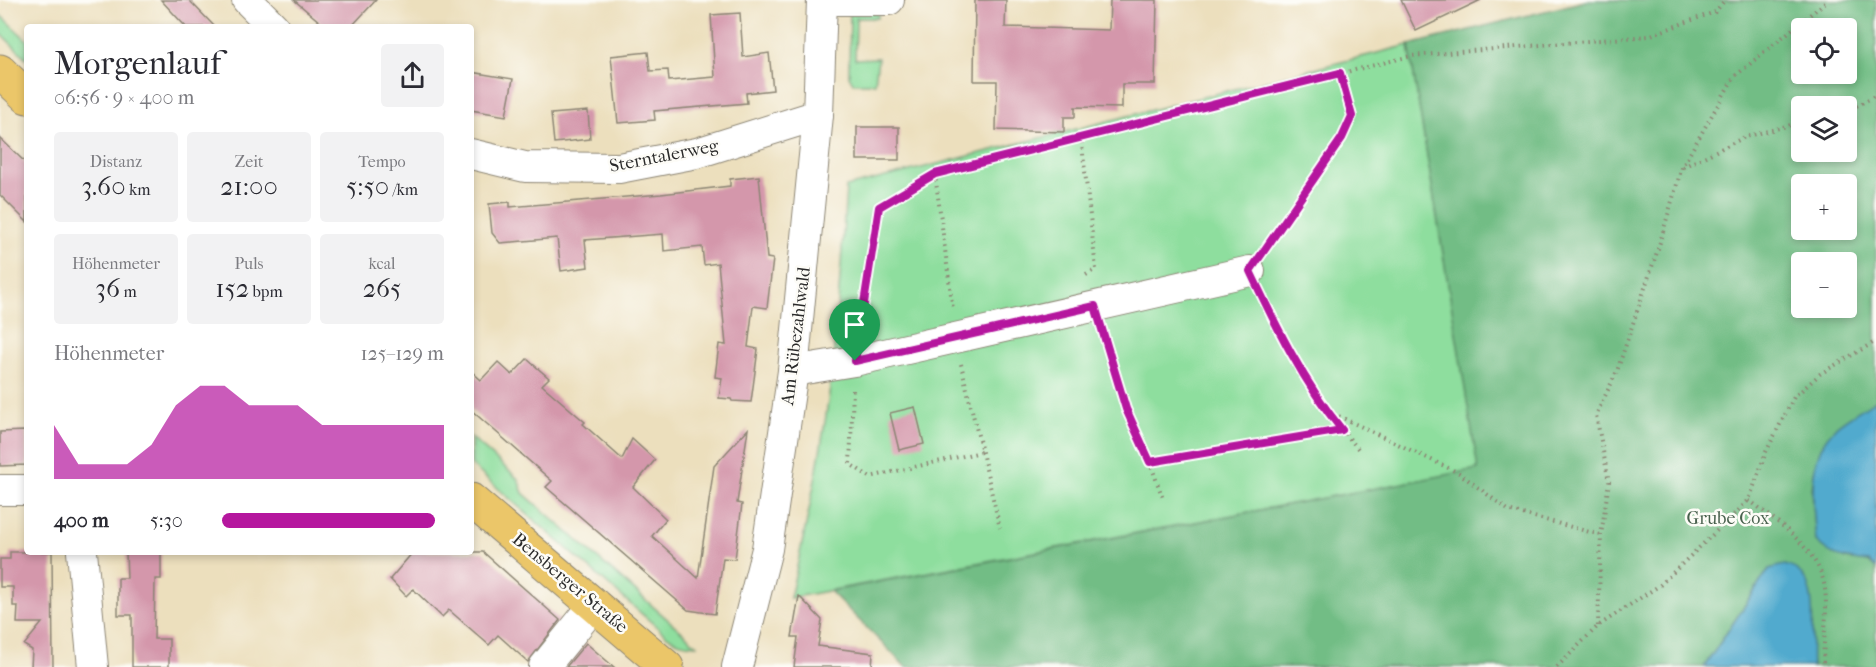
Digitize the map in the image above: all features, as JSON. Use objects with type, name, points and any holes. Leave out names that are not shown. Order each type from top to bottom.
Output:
[{"type":"main road","points":[[0,71],[24,95]]},
{"type":"main road","name":"Bensberger Straße","points":[[474,503],[667,667]]},
{"type":"street","points":[[247,0],[271,24]]},
{"type":"street","points":[[822,0],[889,0]]},
{"type":"street","name":"Am Rübezahlwald","points":[[737,667],[767,549],[793,371],[818,115],[822,0]]},
{"type":"street","name":"Sterntalerweg","points":[[474,155],[525,167],[619,168],[697,153],[818,115]]},
{"type":"street","points":[[793,371],[855,361],[1250,271]]},
{"type":"street","points":[[0,490],[24,490]]},
{"type":"street","points":[[82,555],[93,667]]},
{"type":"street","points":[[544,667],[595,604]]},
{"type":"path","points":[[981,452],[870,477],[850,464],[855,361],[879,207],[935,174],[1081,136],[1411,56],[1648,36],[1715,12],[1725,0]]},
{"type":"path","points":[[1598,626],[1601,535],[1609,482],[1596,415],[1617,371],[1658,249],[1682,167],[1734,77],[1828,0]]},
{"type":"path","points":[[1340,73],[1352,116],[1342,138],[1250,271],[1276,326],[1326,410],[1359,450]]},
{"type":"path","points":[[1857,106],[1876,95]]},
{"type":"path","points":[[1682,167],[1745,137],[1791,125]]},
{"type":"path","points":[[1081,136],[1096,269],[1086,275],[1126,409],[1150,462],[1163,499]]},
{"type":"path","points":[[935,174],[955,338],[1000,528]]},
{"type":"path","points":[[1557,667],[1598,626],[1660,585],[1749,500],[1766,452],[1794,397],[1820,374],[1876,341]]},
{"type":"path","points":[[1326,410],[1459,472],[1508,510],[1601,535]]},
{"type":"path","points":[[1150,462],[1342,430]]},
{"type":"path","points":[[1749,500],[1790,532],[1805,548],[1822,578],[1825,599],[1823,667]]},
{"type":"green space","name":"Grube Cox","points":[[1589,0],[1876,0],[1876,400],[1837,426],[1814,472],[1812,490],[1816,541],[1845,559],[1869,562],[1876,569],[1876,667],[1812,667],[1810,650],[1769,569],[1704,667],[906,667],[830,591],[1478,469],[1409,45]]},
{"type":"green space","points":[[850,13],[878,13],[878,18],[856,18],[855,59],[878,58],[875,83],[853,83],[849,76]]},
{"type":"green space","points":[[0,15],[24,37],[24,56],[0,33]]},
{"type":"green space","points":[[1409,45],[1479,469],[790,598],[813,493],[830,387],[838,312],[846,187]]},
{"type":"green space","points":[[474,440],[518,479],[523,493],[697,645],[680,643],[666,635],[474,468]]},
{"type":"water","points":[[1876,400],[1876,569],[1869,562],[1835,555],[1816,541],[1813,480],[1820,451],[1827,438],[1842,422]]},
{"type":"water","points":[[1785,565],[1798,571],[1805,579],[1809,590],[1813,616],[1812,667],[1704,667],[1769,569]]},
{"type":"building","points":[[161,0],[189,0],[212,24],[183,24]]},
{"type":"building","points":[[294,0],[376,0],[354,24],[322,24]]},
{"type":"building","points":[[975,0],[1006,0],[1005,27],[1109,30],[1110,0],[1157,0],[1155,84],[1122,84],[1122,108],[1075,107],[1075,117],[1064,117],[1064,132],[996,130],[997,81],[974,81]]},
{"type":"building","points":[[1401,0],[1481,0],[1416,31]]},
{"type":"building","points":[[740,13],[743,57],[769,53],[773,90],[746,93],[747,103],[654,111],[655,120],[618,123],[611,56],[648,52],[650,71],[668,70],[669,81],[715,77],[711,15]]},
{"type":"building","points":[[474,72],[513,79],[506,116],[474,111]]},
{"type":"building","points":[[588,111],[590,139],[554,143],[551,114]]},
{"type":"building","points":[[857,127],[899,127],[899,160],[857,160]]},
{"type":"building","points":[[0,138],[24,161],[24,219],[0,195]]},
{"type":"building","points":[[759,176],[767,258],[773,259],[767,308],[753,306],[748,347],[758,349],[751,402],[719,398],[722,378],[715,377],[719,344],[726,345],[718,263],[704,265],[702,247],[664,251],[663,234],[585,240],[588,267],[561,271],[557,238],[500,243],[492,233],[489,204],[510,202],[510,207],[661,194],[730,186],[730,179]]},
{"type":"building","points":[[527,359],[549,378],[542,385],[585,422],[583,424],[622,459],[632,439],[655,460],[633,487],[666,519],[652,536],[698,578],[714,466],[748,429],[737,503],[742,504],[735,559],[723,558],[715,614],[688,610],[546,487],[552,481],[474,413],[474,374],[481,380],[498,362],[512,375]]},
{"type":"building","points":[[915,407],[924,444],[899,450],[890,413]]},
{"type":"building","points":[[24,431],[24,465],[0,466],[0,432]]},
{"type":"building","points":[[10,552],[24,552],[24,555],[52,555],[53,667],[31,667],[32,650],[24,645],[42,623],[17,623],[18,606],[13,606],[13,587],[0,587],[0,559],[10,559]]},
{"type":"building","points":[[474,552],[483,552],[560,620],[528,662],[498,635],[489,645],[449,610],[442,617],[413,589],[406,596],[390,579],[410,555],[474,555]]},
{"type":"building","points":[[126,555],[161,555],[161,579],[155,579],[154,639],[169,639],[169,667],[132,667],[132,615],[118,615],[118,578],[127,578]]},
{"type":"building","points":[[799,596],[822,620],[818,646],[873,653],[872,667],[794,667],[798,637],[792,637]]},
{"type":"building","points":[[586,643],[614,667],[566,667]]},
{"type":"route","points":[[1340,73],[1352,116],[1342,138],[1250,271],[1276,326],[1326,410],[1342,430],[1150,462],[1126,409],[1095,306],[855,361],[879,207],[935,174],[1340,73]]}]
